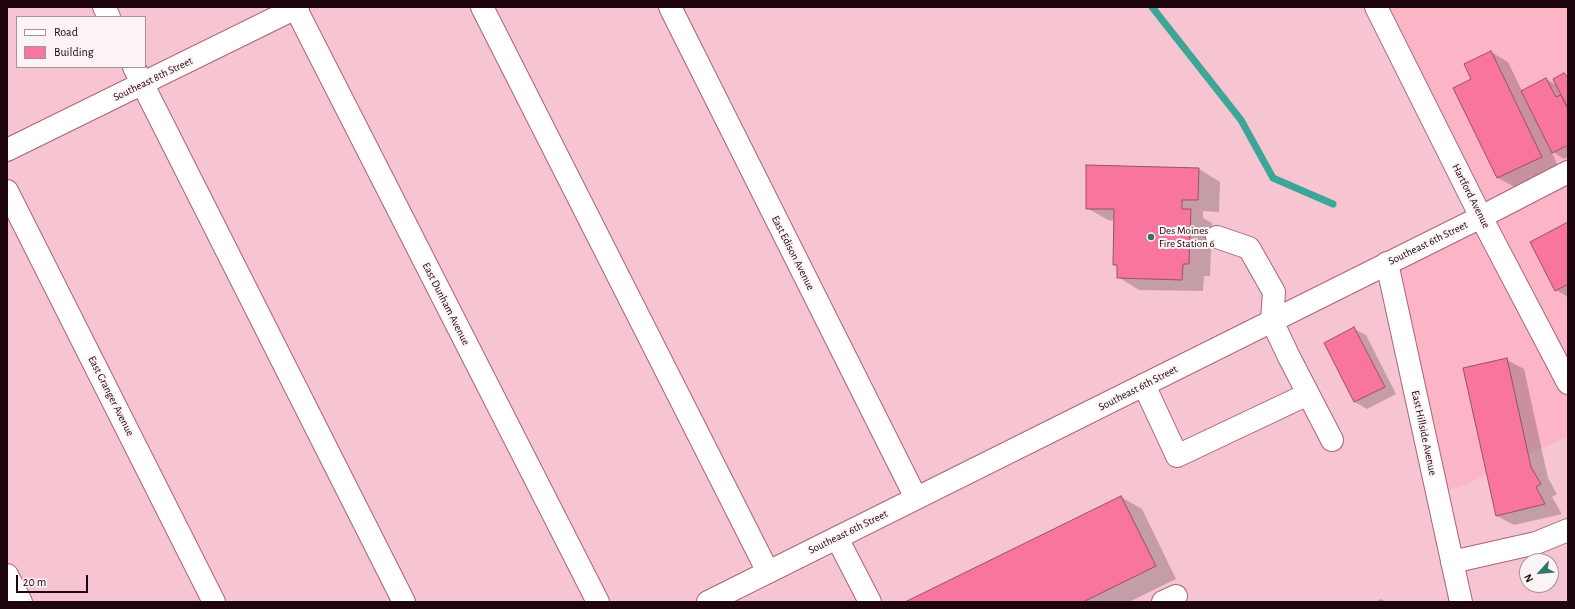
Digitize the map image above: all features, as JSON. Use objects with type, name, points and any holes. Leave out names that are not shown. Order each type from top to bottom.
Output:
[{"type":"street","points":[[104,7],[108,16]]},
{"type":"street","name":"Southeast 8th Street","points":[[7,150],[138,75],[296,7]]},
{"type":"street","name":"East Dunham Avenue","points":[[296,7],[598,602]]},
{"type":"street","points":[[482,7],[768,572]]},
{"type":"street","name":"East Edison Avenue","points":[[670,7],[916,498]]},
{"type":"street","name":"Hartford Avenue","points":[[1376,7],[1481,217],[1567,379]]},
{"type":"street","points":[[138,75],[404,602]]},
{"type":"street","name":"Southeast 6th Street","points":[[708,602],[1387,264],[1568,172]]},
{"type":"street","name":"East Granger Avenue","points":[[7,191],[214,602]]},
{"type":"street","points":[[1217,237],[1249,248],[1274,292],[1272,321],[1288,357],[1332,440]]},
{"type":"street","name":"East Hillside Avenue","points":[[1387,264],[1461,602]]},
{"type":"street","points":[[1144,384],[1177,456],[1308,394]]},
{"type":"street","points":[[1452,562],[1536,543],[1568,530]]},
{"type":"street","points":[[837,538],[870,602]]},
{"type":"street","points":[[7,575],[21,602]]},
{"type":"shaded area","points":[[1376,7],[1568,7],[1568,436],[1462,486],[1437,493],[1387,263],[1481,217]]},
{"type":"building","points":[[1491,51],[1542,157],[1497,178],[1453,88],[1471,79],[1464,64]]},
{"type":"building","points":[[1564,73],[1568,78],[1568,109],[1553,79]]},
{"type":"building","points":[[1546,78],[1556,97],[1561,95],[1568,109],[1568,145],[1552,153],[1521,91]]},
{"type":"building","name":"Des Moines Fire Station 6","points":[[1086,165],[1199,168],[1198,200],[1182,200],[1182,209],[1191,209],[1189,264],[1183,264],[1182,280],[1117,278],[1117,265],[1113,265],[1114,209],[1086,209]]},
{"type":"building","points":[[1568,222],[1568,284],[1555,291],[1530,242]]},
{"type":"building","points":[[1354,327],[1385,387],[1354,402],[1324,343]]},
{"type":"building","points":[[1507,358],[1531,467],[1541,484],[1536,487],[1545,504],[1496,516],[1463,368]]},
{"type":"building","points":[[1121,496],[1156,566],[1083,602],[905,602]]},
{"type":"waterway","points":[[1152,7],[1241,120],[1273,178],[1333,204]]},
{"type":"place","name":"Des Moines Fire Station 6","points":[[1151,237]]}]
